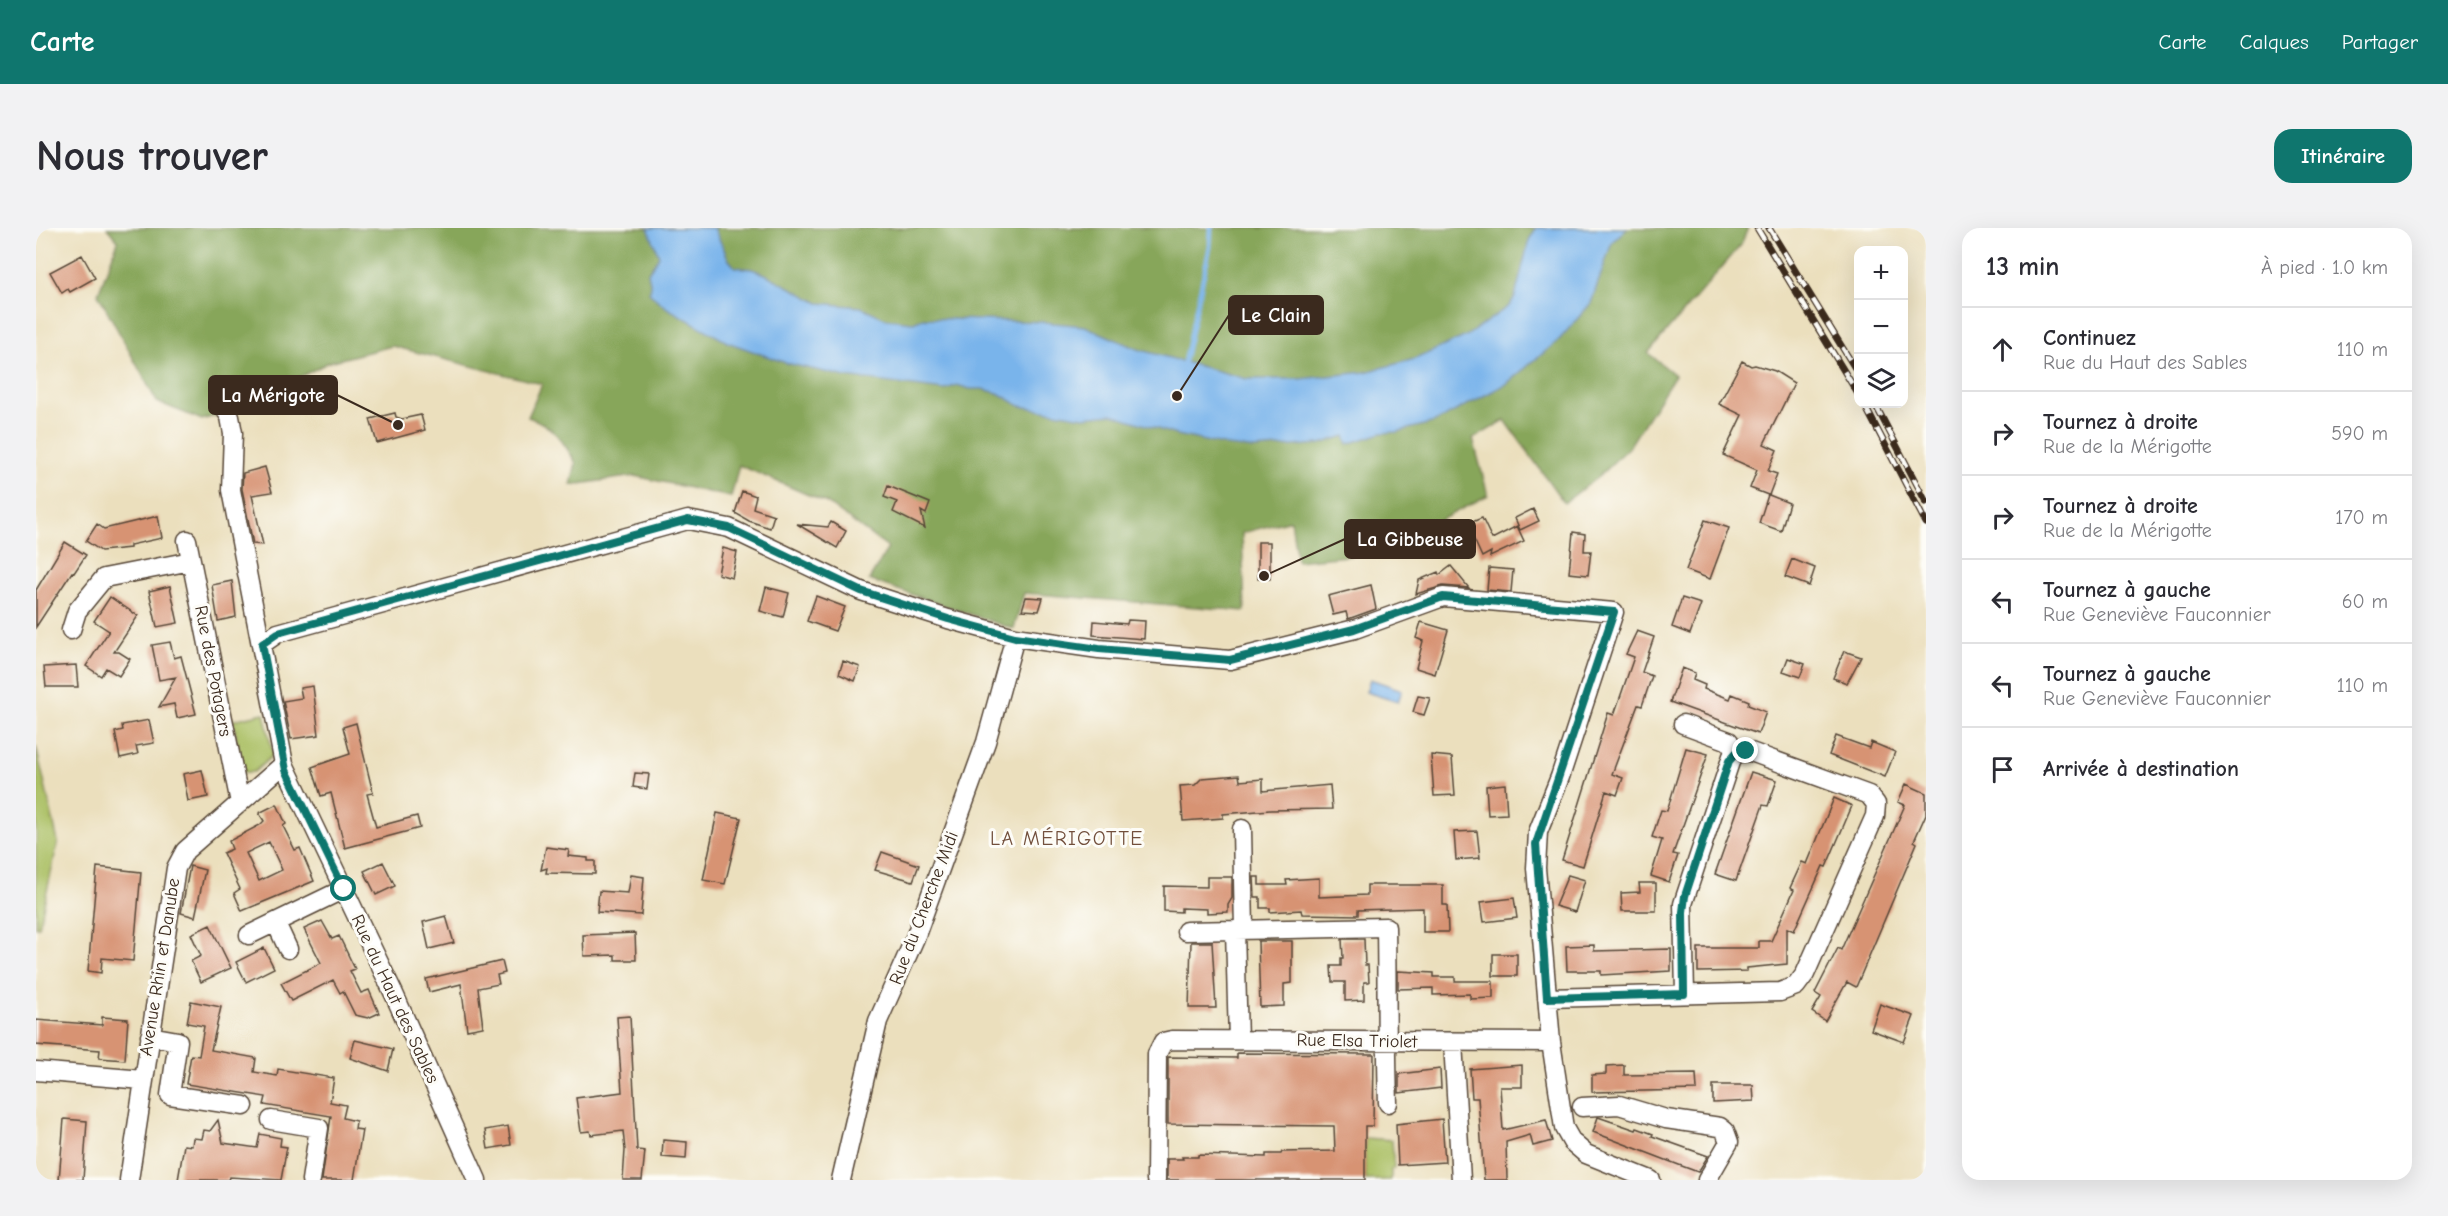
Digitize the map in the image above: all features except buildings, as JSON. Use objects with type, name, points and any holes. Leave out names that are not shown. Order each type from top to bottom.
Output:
[{"type":"street","name":"Rue du Haut des Sables","points":[[220,401],[230,417],[233,433],[231,490],[284,764],[344,889],[477,1180]]},
{"type":"street","points":[[262,644],[278,633],[688,520],[729,528],[861,591],[1015,637],[1099,649],[1230,660],[1354,629],[1443,597],[1614,612],[1536,844],[1551,1042],[1560,1114],[1567,1135],[1586,1154],[1652,1180]]},
{"type":"street","name":"Rue des Potagers","points":[[187,540],[240,803]]},
{"type":"street","points":[[70,630],[77,611],[104,578],[190,561]]},
{"type":"street","name":"Rue du Cherche Midi","points":[[841,1180],[878,1021],[915,938],[986,742],[1015,637]]},
{"type":"street","points":[[1683,724],[1729,741],[1736,753]]},
{"type":"street","points":[[1547,998],[1780,992],[1796,986],[1805,974],[1875,816],[1873,799],[1864,792],[1751,752],[1736,753],[1729,761],[1685,896],[1683,912],[1684,994]]},
{"type":"street","name":"Avenue Rhin et Danube","points":[[129,1180],[176,868],[185,851],[284,764]]},
{"type":"street","points":[[1238,1040],[1242,829]]},
{"type":"street","points":[[249,935],[344,889]]},
{"type":"street","points":[[276,923],[288,950]]},
{"type":"street","points":[[1186,931],[1386,927],[1388,1023],[1385,1041],[1388,1103]]},
{"type":"street","points":[[150,1036],[178,1041],[170,1095],[244,1106]]},
{"type":"street","name":"Rue Elsa Triolet","points":[[1156,1180],[1157,1054],[1163,1042],[1238,1040],[1551,1042]]},
{"type":"street","points":[[1453,1042],[1449,1100],[1461,1180]]},
{"type":"street","points":[[36,1071],[143,1080]]},
{"type":"street","points":[[1582,1107],[1619,1105],[1666,1119],[1720,1126],[1725,1131],[1729,1142],[1707,1180]]},
{"type":"street","points":[[271,1120],[319,1128],[311,1180]]},
{"type":"green space","points":[[107,228],[1748,228],[1741,245],[1648,353],[1675,375],[1629,447],[1598,477],[1564,503],[1505,420],[1473,439],[1488,495],[1378,553],[1297,561],[1291,520],[1242,533],[1245,611],[1024,593],[1014,629],[869,580],[888,548],[827,503],[739,465],[731,497],[635,476],[571,485],[576,463],[571,455],[551,429],[528,417],[542,384],[392,346],[329,362],[237,409],[202,420],[157,402],[98,294],[118,241]]},
{"type":"green space","points":[[264,713],[273,755],[254,772],[243,772],[233,720]]},
{"type":"green space","points":[[36,746],[58,842],[39,927],[36,927]]},
{"type":"green space","points":[[1365,1138],[1392,1140],[1394,1168],[1391,1169],[1391,1180],[1365,1180]]},
{"type":"water","points":[[648,228],[714,228],[729,260],[735,267],[752,269],[765,274],[819,303],[861,307],[887,319],[913,322],[923,318],[1044,322],[1085,326],[1137,349],[1247,379],[1300,379],[1365,372],[1415,359],[1466,336],[1509,306],[1515,297],[1529,240],[1536,228],[1627,228],[1612,242],[1591,303],[1559,340],[1506,384],[1435,422],[1397,432],[1381,433],[1348,444],[1345,436],[1320,444],[1254,449],[1227,446],[1173,434],[1112,414],[1084,417],[1020,406],[998,393],[982,389],[970,389],[957,385],[944,390],[846,377],[786,363],[727,342],[667,308],[649,293],[651,287],[648,273],[659,256]]},
{"type":"water","points":[[1370,679],[1402,690],[1398,702],[1366,692]]},
{"type":"waterway","points":[[1183,366],[1210,247],[1211,228]]},
{"type":"railway","points":[[1757,228],[1854,387]]},
{"type":"railway","points":[[1769,228],[1854,366]]},
{"type":"railway","points":[[1866,408],[1926,523]]},
{"type":"railway","points":[[1877,408],[1926,502]]},
{"type":"place","name":"Le Clain","points":[[1177,396]]},
{"type":"place","name":"La Mérigote","points":[[398,425]]},
{"type":"place","name":"La Gibbeuse","points":[[1264,576]]},
{"type":"district","name":"LA MÉRIGOTTE","points":[[1067,838]]},
{"type":"route","points":[[344,889],[286,770],[262,644],[278,633],[688,520],[729,528],[861,591],[948,619],[1015,637],[1099,649],[1230,660],[1296,646],[1354,629],[1443,597],[1614,612],[1560,777],[1538,832],[1535,857],[1547,998],[1684,994],[1683,904],[1685,896],[1729,761],[1736,753],[1746,751]]}]
